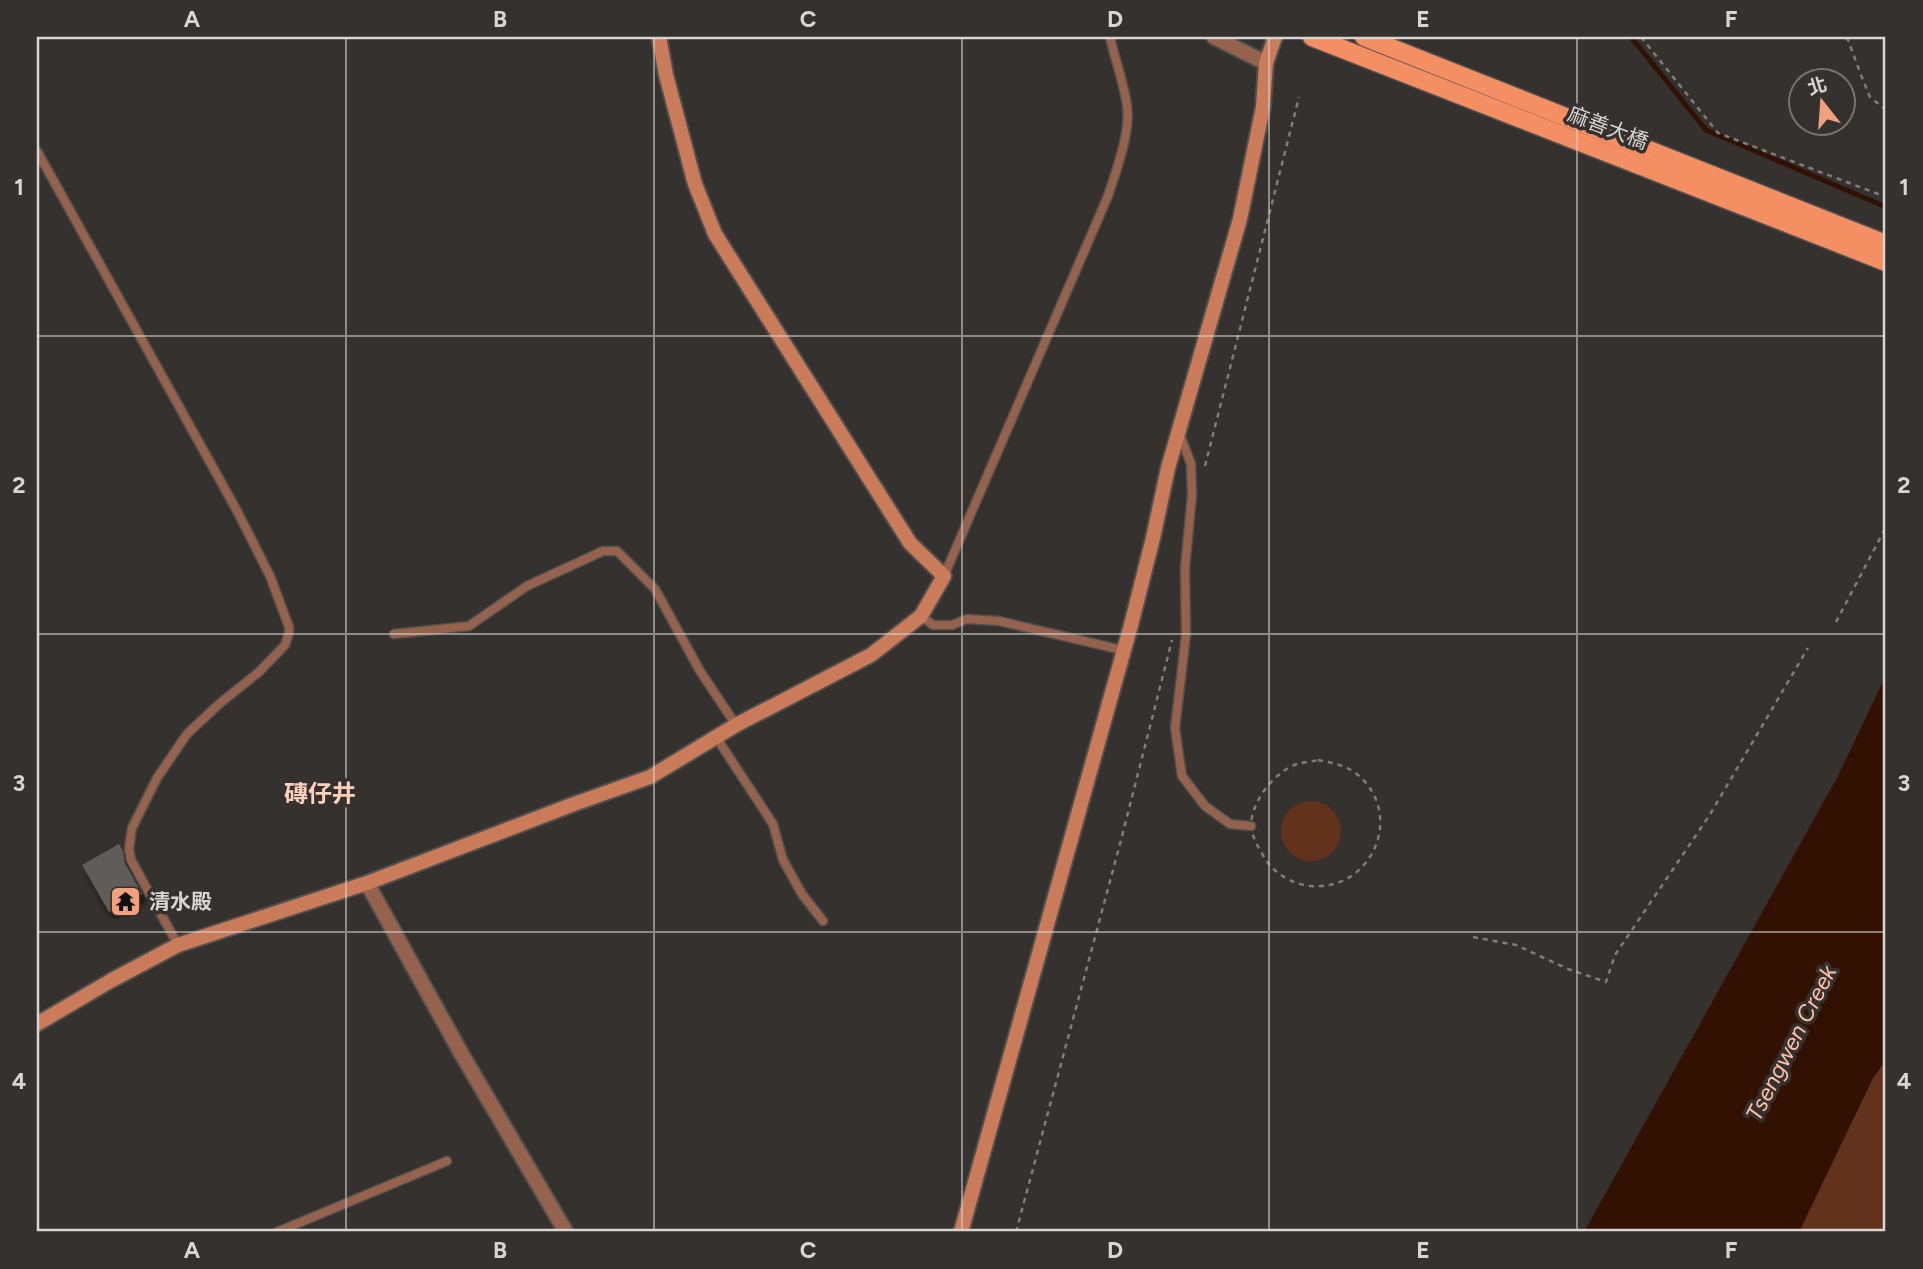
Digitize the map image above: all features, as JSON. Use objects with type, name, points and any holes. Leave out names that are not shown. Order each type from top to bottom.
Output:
[{"type":"main road","name":"麻善大橋","points":[[1312,37],[1886,262]]},
{"type":"main road","name":"麻善大橋","points":[[1364,37],[1886,243]]},
{"type":"street","points":[[37,1024],[112,979],[178,945],[367,883],[650,777],[736,725],[870,654],[921,617],[944,576],[910,543],[715,234],[695,184],[666,75],[659,37]]},
{"type":"street","points":[[1214,37],[1266,63]]},
{"type":"street","points":[[961,1232],[1153,538],[1168,468],[1240,219],[1263,107],[1266,63],[1275,37]]},
{"type":"street","points":[[367,883],[461,1053],[566,1232]]},
{"type":"lane","points":[[944,576],[1108,196],[1117,167],[1125,139],[1128,108],[1110,37]]},
{"type":"lane","points":[[37,150],[236,509],[270,576],[289,627],[285,645],[187,734],[157,778],[132,828],[131,860],[178,945]]},
{"type":"lane","points":[[1179,433],[1191,464],[1192,495],[1185,568],[1186,635],[1175,728],[1182,776],[1205,806],[1230,824],[1251,826]]},
{"type":"lane","points":[[394,634],[469,626],[527,586],[603,551],[617,551],[655,589],[700,671],[736,725]]},
{"type":"lane","points":[[921,617],[933,625],[951,625],[967,620],[999,621],[1122,650]]},
{"type":"lane","points":[[716,737],[773,824],[783,860],[802,894],[823,921]]},
{"type":"lane","points":[[277,1232],[447,1161]]},
{"type":"path","points":[[1641,37],[1718,133],[1886,197]]},
{"type":"path","points":[[1847,37],[1871,97],[1886,110]]},
{"type":"path","points":[[1192,495],[1200,486],[1300,97]]},
{"type":"path","points":[[1836,622],[1886,527]]},
{"type":"path","points":[[1016,1232],[1173,635]]},
{"type":"path","points":[[1473,937],[1516,945],[1568,969],[1606,982],[1615,955],[1709,816],[1808,648]]},
{"type":"path","points":[[1318,760],[1339,764],[1357,775],[1372,791],[1380,812],[1380,834],[1373,855],[1362,868],[1344,881],[1323,887],[1301,885],[1288,880],[1270,866],[1258,848],[1251,826],[1267,785],[1277,775],[1296,764],[1318,760]]},
{"type":"shaded area","points":[[1311,801],[1328,806],[1336,814],[1341,831],[1336,848],[1328,856],[1311,861],[1294,856],[1286,848],[1281,831],[1286,814],[1294,806]]},
{"type":"shaded area","points":[[1886,1060],[1886,1232],[1799,1232],[1873,1078]]},
{"type":"water","name":"Tsengwen Creek","points":[[1886,675],[1886,1060],[1873,1078],[1799,1232],[1584,1232],[1838,776]]},
{"type":"building","points":[[119,844],[125,863],[142,894],[109,912],[82,865]]},
{"type":"waterway","points":[[1631,37],[1706,130],[1886,207]]},
{"type":"place","name":"清水殿","points":[[126,902]]},
{"type":"district","name":"磚仔井","points":[[320,794]]}]
